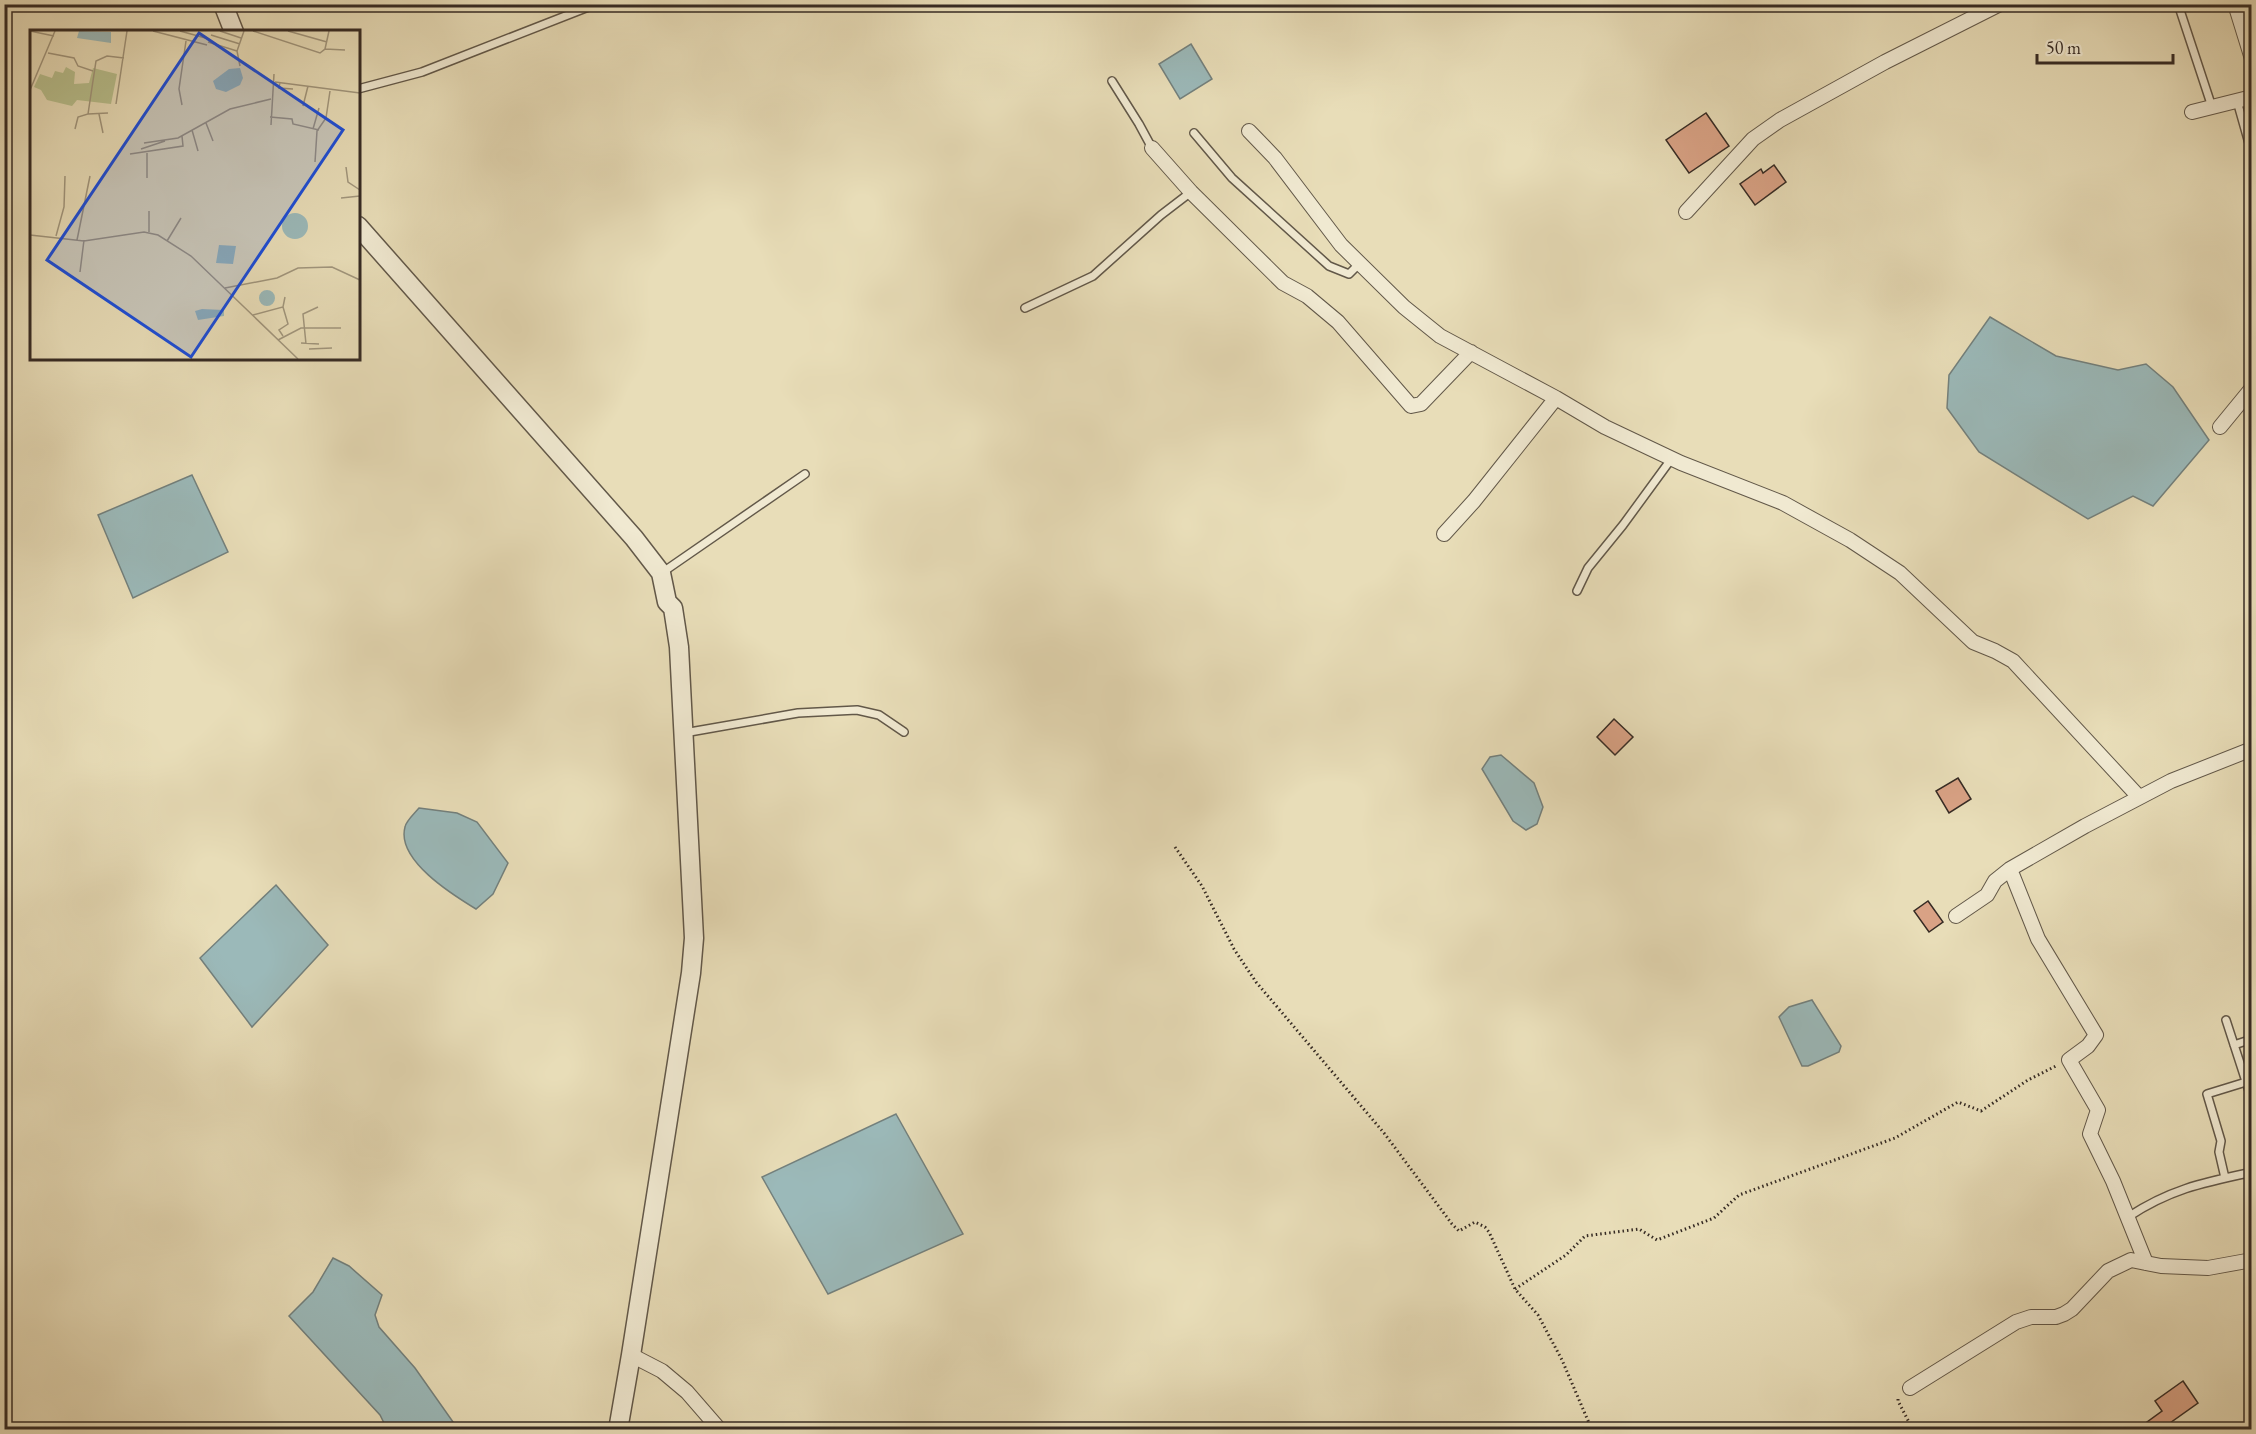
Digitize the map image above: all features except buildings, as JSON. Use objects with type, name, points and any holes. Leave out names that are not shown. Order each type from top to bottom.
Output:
[{"type":"street","points":[[223,4],[233,30]]},
{"type":"street","points":[[1686,212],[1753,139],[1780,120],[1885,62],[2000,4]]},
{"type":"street","points":[[2235,4],[2252,58]]},
{"type":"street","points":[[2192,112],[2252,97]]},
{"type":"street","points":[[1249,131],[1275,158],[1312,209],[1359,264],[1404,307],[1440,336],[1605,427],[1672,458],[1783,503],[1850,540],[1900,573],[1973,642],[2013,661],[2139,797]]},
{"type":"street","points":[[1152,148],[1191,192],[1283,283],[1307,296],[1338,322],[1411,406],[1421,404],[1471,352]]},
{"type":"street","points":[[360,228],[634,538],[661,573],[667,602],[673,608],[679,647],[693,950],[618,1430]]},
{"type":"street","points":[[2220,428],[2252,388]]},
{"type":"street","points":[[1444,534],[1474,501],[1556,398]]},
{"type":"street","points":[[1956,916],[1988,895],[1995,881],[2010,869],[2139,797],[2200,769],[2252,749]]},
{"type":"street","points":[[2010,869],[2038,939],[2096,1035],[2088,1046],[2069,1060],[2098,1110],[2090,1134],[2113,1181],[2146,1263]]},
{"type":"street","points":[[1910,1388],[2016,1322],[2031,1317],[2056,1317],[2064,1314],[2072,1309],[2098,1280],[2131,1260],[2161,1266],[2208,1268],[2252,1260]]},
{"type":"street","points":[[631,1355],[662,1371],[687,1392],[720,1430]]},
{"type":"lane","points":[[360,88],[422,72],[596,4]]},
{"type":"lane","points":[[2178,4],[2212,107]]},
{"type":"lane","points":[[1112,81],[1152,148]]},
{"type":"lane","points":[[2237,101],[2252,154]]},
{"type":"lane","points":[[1194,133],[1232,178],[1329,266],[1349,274],[1359,264]]},
{"type":"lane","points":[[1025,308],[1093,276],[1161,214],[1191,192]]},
{"type":"lane","points":[[1577,591],[1588,568],[1672,458]]},
{"type":"lane","points":[[661,573],[805,474]]},
{"type":"lane","points":[[684,733],[798,713],[857,710],[879,714],[904,732]]},
{"type":"lane","points":[[2226,1020],[2252,1100]]},
{"type":"lane","points":[[2234,1045],[2252,1039]]},
{"type":"lane","points":[[2225,1178],[2219,1152],[2221,1142],[2207,1094],[2246,1083]]},
{"type":"lane","points":[[2128,1217],[2152,1201],[2182,1188],[2248,1173],[2252,1176]]},
{"type":"path","points":[[1175,847],[1202,886],[1234,949],[1256,982],[1384,1133],[1452,1224],[1459,1231],[1475,1222],[1485,1227],[1515,1289],[1538,1316],[1562,1360],[1592,1430]]},
{"type":"path","points":[[1515,1289],[1566,1255],[1585,1236],[1639,1229],[1657,1240],[1714,1218],[1739,1195],[1895,1138],[1958,1102],[1981,1111],[2028,1080],[2069,1060]]},
{"type":"path","points":[[1910,1388],[1900,1394],[1898,1401],[1913,1430]]},
{"type":"water","points":[[1191,44],[1212,79],[1180,99],[1159,64]]},
{"type":"water","points":[[1990,317],[2056,356],[2118,370],[2146,364],[2173,387],[2209,440],[2153,506],[2133,496],[2088,519],[1979,452],[1947,408],[1949,375]]},
{"type":"water","points":[[192,475],[228,552],[133,598],[98,515]]},
{"type":"water","points":[[1501,755],[1534,783],[1543,807],[1537,824],[1526,830],[1513,821],[1482,769],[1490,757]]},
{"type":"water","points":[[419,808],[457,813],[477,822],[508,863],[493,894],[476,909],[428,875],[409,852],[405,839],[405,827]]},
{"type":"water","points":[[276,885],[328,945],[252,1027],[200,958]]},
{"type":"water","points":[[1812,1000],[1841,1046],[1839,1052],[1808,1066],[1802,1066],[1779,1017],[1789,1007]]},
{"type":"water","points":[[896,1114],[963,1234],[828,1294],[762,1177]]},
{"type":"water","points":[[333,1258],[349,1266],[382,1295],[375,1315],[379,1327],[415,1368],[458,1429],[387,1429],[380,1415],[289,1316],[313,1292]]}]
